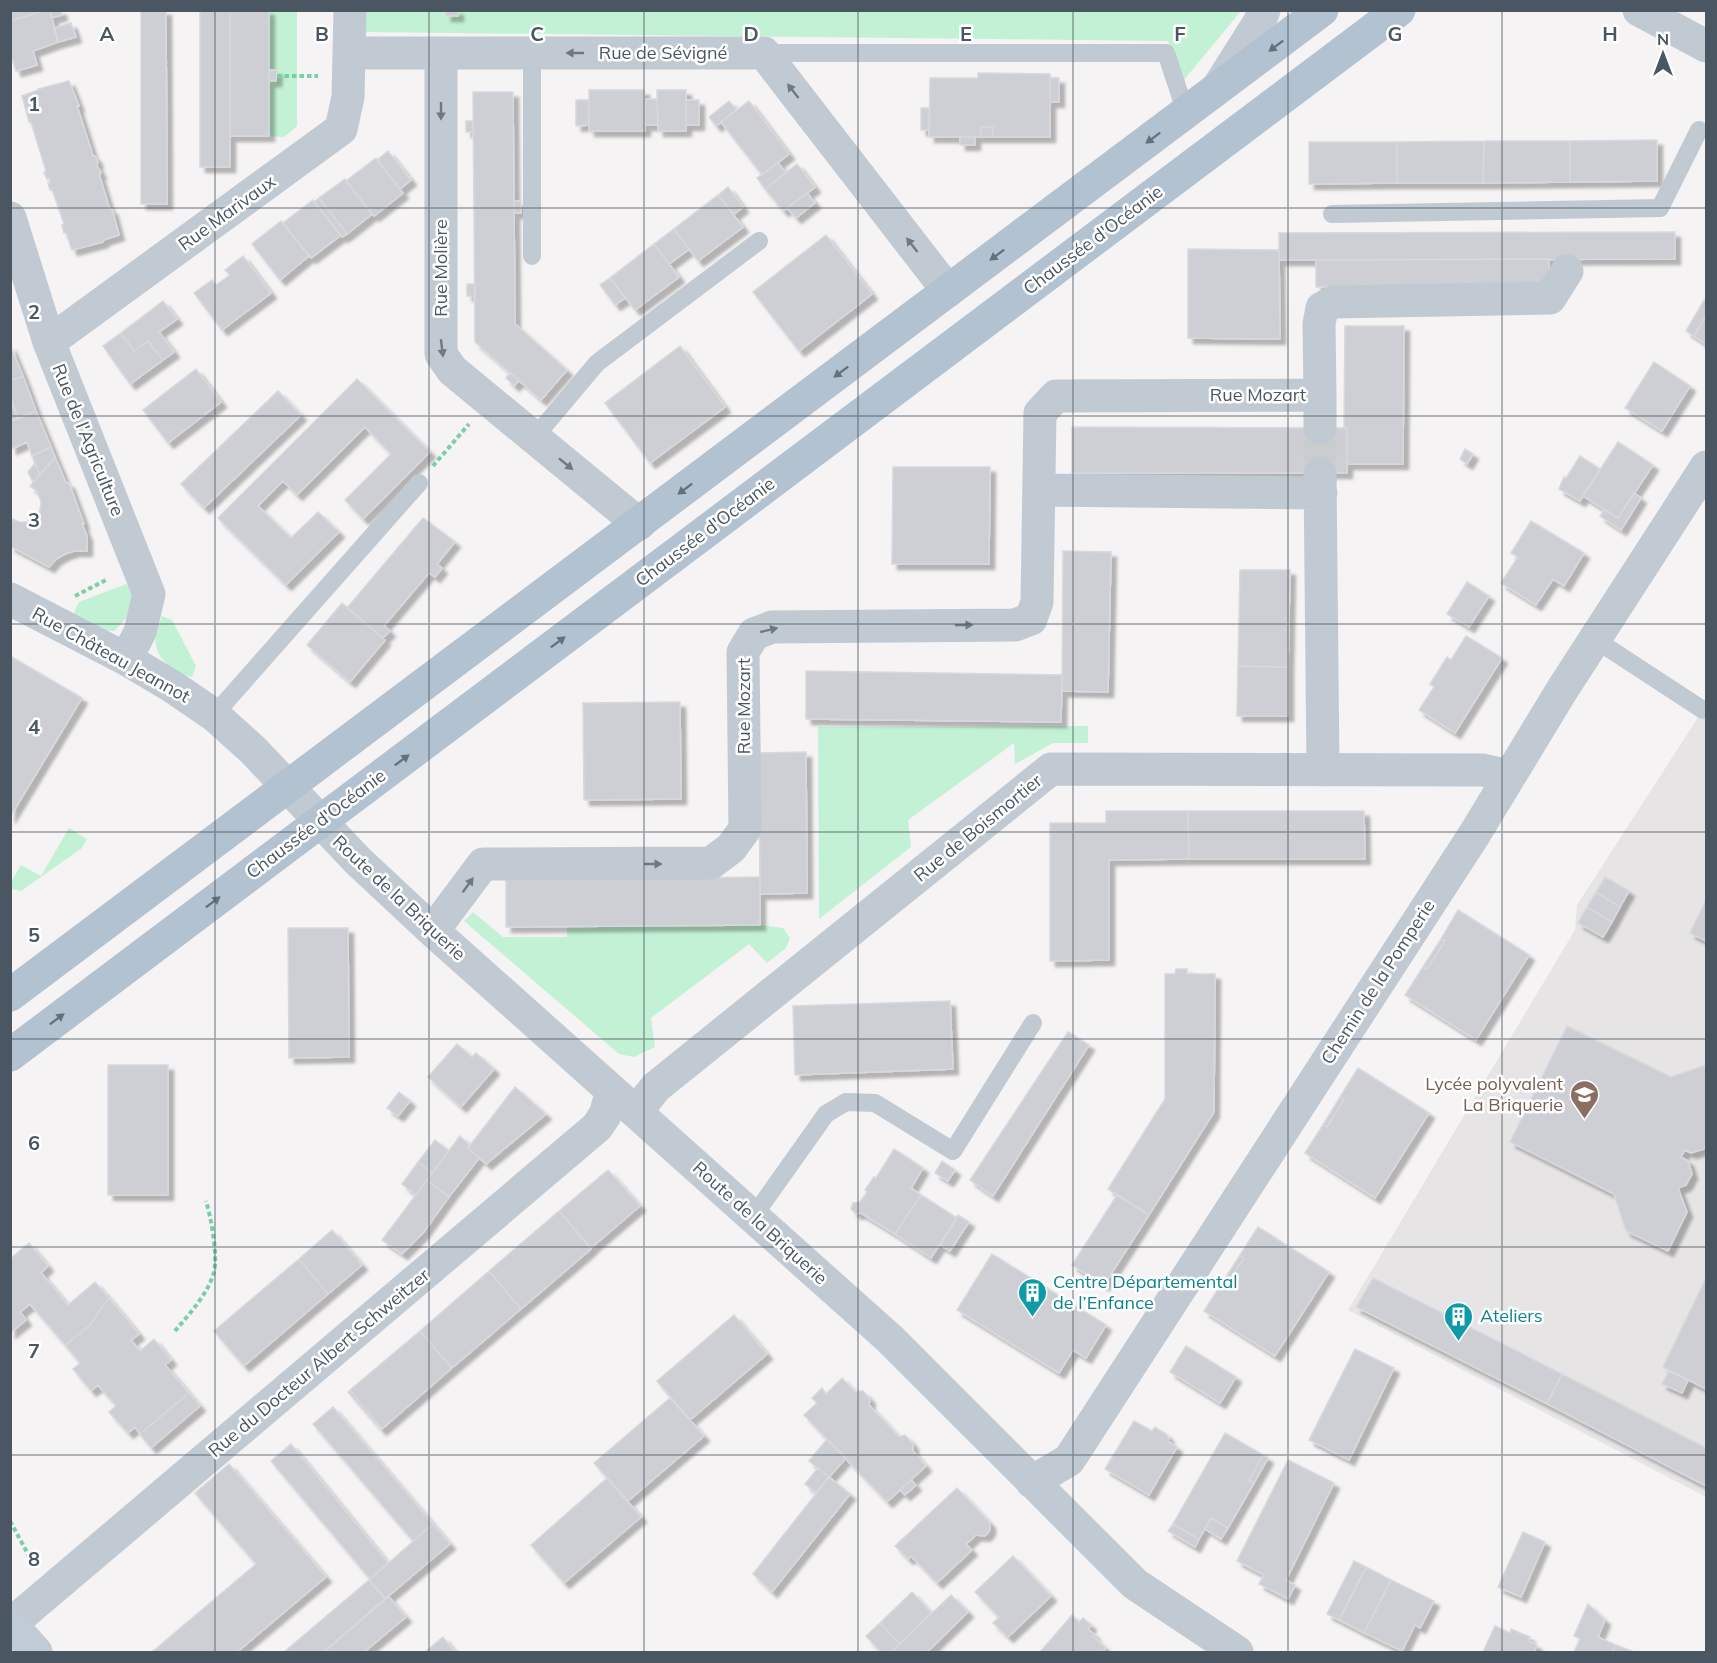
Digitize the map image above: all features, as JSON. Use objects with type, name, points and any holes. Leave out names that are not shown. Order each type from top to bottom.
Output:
[{"type":"main road","points":[[10,995],[1322,10]]},
{"type":"main road","name":"Chaussée d'Océanie","points":[[10,1054],[1399,10]]},
{"type":"street","points":[[350,10],[350,53],[441,53]]},
{"type":"street","points":[[1216,90],[1260,21],[1264,10]]},
{"type":"street","points":[[1639,10],[1707,46]]},
{"type":"street","name":"Rue Marivaux","points":[[50,342],[341,129],[348,97],[350,53]]},
{"type":"street","name":"Rue de Sévigné","points":[[441,53],[764,53]]},
{"type":"street","name":"Rue Molière","points":[[441,53],[441,354],[452,370],[639,524]]},
{"type":"street","points":[[764,53],[948,291]]},
{"type":"street","name":"Rue de l'Agriculture","points":[[10,218],[50,342],[149,594],[140,632],[126,659]]},
{"type":"street","name":"Rue Mozart","points":[[433,931],[483,864],[711,863],[732,848],[744,830],[743,652],[754,634],[772,627],[1015,625],[1031,619],[1037,602],[1040,413],[1056,396],[1320,395],[1319,324],[1322,308],[1334,302],[1550,298],[1567,270]]},
{"type":"street","points":[[1320,395],[1320,428]]},
{"type":"street","name":"Chemin de la Pomperie","points":[[1032,1482],[1070,1460],[1468,845],[1562,690],[1707,467]]},
{"type":"street","points":[[1039,490],[1320,483],[1323,770]]},
{"type":"street","name":"Rue Château Jeannot","points":[[10,599],[126,659],[173,687],[214,715],[253,750],[287,787]]},
{"type":"street","name":"Rue de Boismortier","points":[[624,1102],[656,1087],[1051,769],[1483,770],[1509,776]]},
{"type":"street","name":"Route de la Briquerie","points":[[287,787],[358,861],[433,931],[890,1339],[1135,1584],[1237,1653]]},
{"type":"street","name":"Rue du Docteur Albert Schweitzer","points":[[20,1637],[597,1127],[605,1115],[624,1102]]},
{"type":"lane","points":[[532,53],[532,256]]},
{"type":"lane","points":[[764,53],[1166,53],[1186,113]]},
{"type":"lane","points":[[1332,214],[1660,208],[1699,130]]},
{"type":"lane","points":[[534,438],[597,363],[759,241]]},
{"type":"lane","points":[[214,715],[419,483]]},
{"type":"lane","points":[[1596,640],[1703,710]]},
{"type":"lane","points":[[753,1217],[826,1114],[846,1102],[875,1102],[953,1151],[1033,1023]]},
{"type":"path","points":[[277,76],[326,76]]},
{"type":"path","points":[[419,483],[474,419]]},
{"type":"path","points":[[71,599],[110,578]]},
{"type":"path","points":[[175,1331],[202,1298],[214,1270],[213,1222],[206,1201]]},
{"type":"path","points":[[10,1521],[28,1554],[33,1573]]},
{"type":"shaded area","name":"Lycée polyvalent La Briquerie","points":[[1706,705],[1706,1497],[1348,1310],[1575,930],[1577,905]]},
{"type":"green space","points":[[365,10],[1241,11],[1184,80],[1168,41],[365,32]]},
{"type":"green space","points":[[269,11],[297,11],[297,126],[284,137],[269,136],[269,81],[276,81],[277,70],[269,70]]},
{"type":"green space","points":[[126,584],[131,591],[133,603],[124,621],[114,631],[89,630],[70,621],[79,602]]},
{"type":"green space","points":[[162,616],[172,620],[196,666],[192,677],[171,667],[157,650],[156,635]]},
{"type":"green space","points":[[1088,726],[1088,743],[1053,743],[1015,764],[1014,743],[908,820],[911,847],[819,919],[818,727]]},
{"type":"green space","points":[[69,828],[87,839],[82,848],[21,891],[12,889],[11,882],[21,865],[41,876]]},
{"type":"green space","points":[[473,912],[503,937],[567,937],[567,927],[760,925],[783,928],[790,938],[786,948],[767,963],[749,944],[651,1018],[655,1047],[634,1057],[619,1054],[464,921]]},
{"type":"building","points":[[10,10],[40,10],[40,12],[10,21]]},
{"type":"building","points":[[50,10],[58,42],[33,51],[37,65],[16,71],[10,52],[10,21]]},
{"type":"building","points":[[50,10],[61,10],[62,15],[51,18]]},
{"type":"building","points":[[141,10],[166,10],[167,204],[141,204]]},
{"type":"building","points":[[200,10],[230,10],[230,167],[200,167]]},
{"type":"building","points":[[230,10],[269,10],[269,136],[230,136]]},
{"type":"building","points":[[446,10],[458,10],[458,16],[446,16]]},
{"type":"building","points":[[71,23],[76,37],[58,42],[54,28]]},
{"type":"building","points":[[269,70],[277,70],[276,81],[269,81]]},
{"type":"building","points":[[978,73],[1050,74],[1050,137],[992,137],[993,127],[981,127],[981,137],[929,137],[930,78],[978,78]]},
{"type":"building","points":[[1050,78],[1059,78],[1059,102],[1050,102]]},
{"type":"building","points":[[69,81],[79,106],[77,106],[93,156],[98,163],[96,164],[101,173],[99,174],[119,235],[103,240],[103,242],[72,250],[66,233],[64,233],[62,225],[64,224],[52,189],[50,190],[49,178],[47,179],[44,172],[46,171],[22,96],[38,89]]},
{"type":"building","points":[[589,90],[644,90],[645,131],[589,131]]},
{"type":"building","points":[[657,90],[686,90],[686,131],[658,131]]},
{"type":"building","points":[[473,92],[513,92],[515,324],[567,370],[541,400],[475,342]]},
{"type":"building","points":[[645,99],[657,99],[658,125],[645,125]]},
{"type":"building","points":[[576,100],[589,100],[589,125],[576,126]]},
{"type":"building","points":[[686,100],[699,100],[699,125],[686,125]]},
{"type":"building","points":[[729,101],[736,110],[716,126],[709,117]]},
{"type":"building","points":[[749,101],[789,154],[762,175],[721,122]]},
{"type":"building","points":[[921,108],[929,108],[929,130],[921,130]]},
{"type":"building","points":[[466,121],[473,121],[473,132],[466,132]]},
{"type":"building","points":[[981,127],[993,127],[992,137],[981,137]]},
{"type":"building","points":[[960,137],[975,137],[975,145],[960,145]]},
{"type":"building","points":[[1657,140],[1657,181],[1570,182],[1570,141]]},
{"type":"building","points":[[1484,141],[1483,183],[1397,183],[1397,142]]},
{"type":"building","points":[[1484,141],[1570,141],[1570,182],[1483,183]]},
{"type":"building","points":[[1309,142],[1397,142],[1397,183],[1309,184]]},
{"type":"building","points":[[388,151],[411,180],[400,189],[377,160]]},
{"type":"building","points":[[376,158],[403,193],[374,216],[346,181]]},
{"type":"building","points":[[778,163],[786,173],[765,189],[757,178]]},
{"type":"building","points":[[797,164],[815,187],[783,211],[765,189]]},
{"type":"building","points":[[345,179],[372,214],[347,234],[319,198]]},
{"type":"building","points":[[728,187],[743,207],[734,214],[718,195]]},
{"type":"building","points":[[807,193],[815,203],[796,218],[787,208]]},
{"type":"building","points":[[718,195],[743,227],[698,261],[674,229]]},
{"type":"building","points":[[319,198],[347,234],[342,237],[314,202]]},
{"type":"building","points":[[313,200],[341,235],[311,258],[283,223]]},
{"type":"building","points":[[514,201],[521,201],[521,213],[514,213]]},
{"type":"building","points":[[281,221],[309,256],[280,280],[252,244]]},
{"type":"building","points":[[674,229],[689,249],[669,264],[654,244]]},
{"type":"building","points":[[1675,232],[1675,259],[1279,260],[1279,233]]},
{"type":"building","points":[[826,235],[872,294],[799,351],[753,292]]},
{"type":"building","points":[[654,244],[679,277],[635,310],[610,278]]},
{"type":"building","points":[[1188,249],[1279,250],[1280,339],[1188,338]]},
{"type":"building","points":[[243,256],[271,293],[222,330],[194,293],[212,280],[216,285],[230,275],[225,270]]},
{"type":"building","points":[[1549,259],[1549,286],[1316,287],[1316,260]]},
{"type":"building","points":[[610,278],[625,298],[615,305],[600,285]]},
{"type":"building","points":[[467,284],[475,284],[475,296],[467,296]]},
{"type":"building","points":[[1704,300],[1706,301],[1706,316],[1694,336],[1686,331]]},
{"type":"building","points":[[163,301],[177,319],[159,332],[174,352],[163,360],[148,341],[134,351],[121,333]]},
{"type":"building","points":[[1706,316],[1706,344],[1694,336]]},
{"type":"building","points":[[1345,326],[1404,326],[1403,464],[1347,464],[1347,428],[1344,428]]},
{"type":"building","points":[[121,333],[134,351],[148,341],[163,360],[130,384],[103,346]]},
{"type":"building","points":[[10,345],[23,376],[10,381]]},
{"type":"building","points":[[680,346],[725,407],[650,463],[605,403]]},
{"type":"building","points":[[1654,362],[1690,386],[1662,431],[1625,408]]},
{"type":"building","points":[[196,369],[221,402],[168,443],[143,410]]},
{"type":"building","points":[[510,373],[519,380],[514,386],[506,378]]},
{"type":"building","points":[[23,376],[36,411],[18,419],[10,401],[10,381]]},
{"type":"building","points":[[357,379],[430,452],[363,519],[345,500],[391,454],[365,427],[297,495],[283,481],[258,506],[291,538],[318,512],[339,532],[286,585],[218,518]]},
{"type":"building","points":[[278,391],[301,415],[204,508],[181,484]]},
{"type":"building","points":[[12,400],[18,419],[10,421],[10,401]]},
{"type":"building","points":[[36,411],[51,447],[32,456],[27,442],[11,449],[10,421]]},
{"type":"building","points":[[1072,427],[1347,428],[1347,473],[1072,473]]},
{"type":"building","points":[[1618,442],[1653,465],[1618,518],[1583,496]]},
{"type":"building","points":[[51,447],[55,457],[40,475],[32,456]]},
{"type":"building","points":[[1465,449],[1473,454],[1467,464],[1460,459]]},
{"type":"building","points":[[1580,456],[1600,469],[1580,501],[1559,489],[1564,477],[1566,478]]},
{"type":"building","points":[[55,457],[66,483],[69,483],[84,524],[82,524],[87,536],[87,551],[65,554],[49,567],[10,546],[10,522],[12,519],[27,522],[36,516],[41,502],[37,491],[30,486]]},
{"type":"building","points":[[35,463],[40,475],[33,482],[28,472]]},
{"type":"building","points":[[893,467],[990,467],[989,564],[892,564]]},
{"type":"building","points":[[1634,493],[1641,498],[1621,530],[1600,516],[1605,509],[1618,518]]},
{"type":"building","points":[[423,518],[455,542],[437,564],[442,568],[435,577],[429,573],[384,626],[390,631],[383,638],[347,608]]},
{"type":"building","points":[[1531,521],[1584,553],[1564,586],[1553,579],[1536,605],[1501,583],[1518,557],[1511,553]]},
{"type":"building","points":[[1063,551],[1111,552],[1108,692],[1062,691]]},
{"type":"building","points":[[1240,570],[1290,570],[1288,667],[1238,666]]},
{"type":"building","points":[[1467,582],[1489,596],[1469,627],[1447,614]]},
{"type":"building","points":[[342,603],[385,640],[350,682],[307,645]]},
{"type":"building","points":[[1466,636],[1502,658],[1455,733],[1419,710],[1434,687],[1430,684],[1447,657],[1451,660]]},
{"type":"building","points":[[10,656],[82,698],[10,817]]},
{"type":"building","points":[[1238,666],[1288,667],[1288,716],[1237,716]]},
{"type":"building","points":[[806,671],[1062,675],[1061,722],[806,719]]},
{"type":"building","points":[[680,702],[681,799],[584,800],[583,703]]},
{"type":"building","points":[[806,752],[807,893],[760,894],[759,753]]},
{"type":"building","points":[[1106,811],[1188,811],[1189,859],[1109,860],[1109,960],[1050,961],[1050,823],[1106,823]]},
{"type":"building","points":[[1188,811],[1364,811],[1365,859],[1189,859]]},
{"type":"building","points":[[760,877],[760,925],[506,927],[506,880]]},
{"type":"building","points":[[1605,877],[1629,891],[1620,907],[1596,892]]},
{"type":"building","points":[[1596,892],[1620,907],[1612,922],[1587,907]]},
{"type":"building","points":[[1706,900],[1706,941],[1690,933]]},
{"type":"building","points":[[1587,907],[1612,922],[1603,937],[1578,923]]},
{"type":"building","points":[[1458,910],[1529,955],[1476,1040],[1405,995],[1423,967],[1427,969],[1445,941],[1441,939]]},
{"type":"building","points":[[288,928],[348,928],[349,1057],[289,1058]]},
{"type":"building","points":[[1441,939],[1445,941],[1427,969],[1423,967]]},
{"type":"building","points":[[1176,969],[1187,969],[1187,974],[1215,974],[1214,1112],[1149,1215],[1108,1189],[1165,1099],[1165,974],[1175,974]]},
{"type":"building","points":[[950,1001],[953,1069],[795,1075],[793,1006]]},
{"type":"building","points":[[1567,1026],[1671,1077],[1706,1065],[1706,1144],[1704,1149],[1691,1153],[1685,1150],[1681,1157],[1688,1161],[1692,1174],[1686,1185],[1678,1188],[1687,1212],[1668,1251],[1626,1231],[1614,1194],[1510,1142]]},
{"type":"building","points":[[1068,1032],[1089,1045],[993,1196],[970,1180]]},
{"type":"building","points":[[457,1044],[472,1057],[476,1053],[494,1069],[461,1107],[428,1077]]},
{"type":"building","points":[[108,1065],[168,1065],[168,1195],[108,1195]]},
{"type":"building","points":[[1358,1068],[1429,1113],[1375,1198],[1305,1153],[1323,1125],[1327,1127],[1344,1099],[1340,1097]]},
{"type":"building","points":[[515,1087],[546,1114],[486,1164],[468,1148]]},
{"type":"building","points":[[399,1092],[410,1101],[398,1116],[387,1108]]},
{"type":"building","points":[[1340,1097],[1344,1099],[1327,1127],[1323,1125]]},
{"type":"building","points":[[460,1136],[479,1158],[449,1197],[427,1180]]},
{"type":"building","points":[[435,1140],[449,1151],[432,1173],[418,1162]]},
{"type":"building","points":[[894,1149],[923,1168],[911,1188],[921,1195],[895,1234],[861,1213],[856,1214],[851,1209],[853,1203],[860,1202],[867,1192],[865,1190],[874,1177],[876,1178]]},
{"type":"building","points":[[942,1161],[955,1170],[948,1181],[935,1173]]},
{"type":"building","points":[[418,1162],[432,1173],[416,1195],[402,1184]]},
{"type":"building","points":[[608,1170],[640,1206],[591,1248],[559,1211]]},
{"type":"building","points":[[427,1180],[449,1197],[423,1233],[402,1254],[382,1240]]},
{"type":"building","points":[[921,1195],[957,1218],[931,1258],[895,1234]]},
{"type":"building","points":[[1117,1195],[1149,1215],[1104,1285],[1072,1265]]},
{"type":"building","points":[[559,1211],[591,1249],[521,1309],[489,1271]]},
{"type":"building","points":[[958,1215],[969,1222],[950,1251],[940,1245]]},
{"type":"building","points":[[1258,1227],[1329,1272],[1275,1356],[1204,1311],[1222,1283],[1226,1285],[1244,1258],[1240,1255]]},
{"type":"building","points":[[332,1230],[362,1265],[328,1294],[299,1259]]},
{"type":"building","points":[[29,1243],[48,1266],[41,1273],[68,1305],[95,1282],[109,1298],[89,1326],[65,1345],[30,1304],[20,1312],[26,1320],[10,1333],[10,1259]]},
{"type":"building","name":"Centre Départemental de l’Enfance","points":[[992,1254],[1106,1325],[1086,1358],[1073,1350],[1059,1373],[957,1310]]},
{"type":"building","points":[[1240,1255],[1244,1258],[1226,1285],[1222,1283]]},
{"type":"building","points":[[299,1259],[328,1294],[244,1366],[214,1331]]},
{"type":"building","points":[[489,1271],[521,1309],[452,1368],[420,1331]]},
{"type":"building","name":"Ateliers","points":[[1373,1278],[1562,1374],[1547,1404],[1356,1307]]},
{"type":"building","points":[[1706,1278],[1706,1389],[1663,1367]]},
{"type":"building","points":[[109,1298],[139,1334],[131,1340],[140,1351],[154,1339],[171,1360],[165,1365],[189,1393],[140,1434],[135,1427],[128,1433],[109,1412],[116,1406],[98,1385],[91,1391],[73,1369],[80,1363],[65,1345],[89,1326]]},
{"type":"building","points":[[734,1315],[767,1354],[690,1420],[657,1381]]},
{"type":"building","points":[[420,1331],[452,1368],[382,1429],[350,1390]]},
{"type":"building","points":[[1186,1346],[1236,1377],[1220,1403],[1170,1372]]},
{"type":"building","points":[[1355,1349],[1394,1368],[1349,1460],[1309,1440]]},
{"type":"building","points":[[1669,1371],[1688,1380],[1682,1393],[1662,1384]]},
{"type":"building","name":"Ateliers","points":[[1562,1374],[1706,1448],[1706,1486],[1547,1404]]},
{"type":"building","points":[[842,1378],[856,1393],[863,1391],[870,1399],[869,1405],[899,1437],[905,1435],[913,1444],[913,1451],[926,1466],[887,1502],[804,1415],[817,1403],[812,1398],[822,1388],[826,1394]]},
{"type":"building","points":[[350,1390],[382,1429],[381,1430],[348,1392]]},
{"type":"building","points":[[189,1393],[200,1406],[151,1448],[140,1434]]},
{"type":"building","points":[[670,1398],[704,1436],[628,1501],[594,1463]]},
{"type":"building","points":[[333,1407],[433,1524],[413,1541],[313,1424]]},
{"type":"building","points":[[1134,1421],[1152,1431],[1155,1427],[1166,1434],[1168,1441],[1177,1447],[1149,1495],[1105,1469]]},
{"type":"building","points":[[1225,1433],[1263,1455],[1249,1480],[1254,1483],[1228,1528],[1211,1518],[1199,1539],[1173,1524]]},
{"type":"building","points":[[827,1439],[846,1458],[829,1477],[809,1461]]},
{"type":"building","points":[[291,1444],[388,1563],[370,1579],[271,1461]]},
{"type":"building","points":[[1263,1455],[1268,1458],[1254,1483],[1249,1480]]},
{"type":"building","points":[[1288,1460],[1334,1483],[1286,1580],[1295,1585],[1288,1599],[1259,1584],[1264,1575],[1237,1561]]},
{"type":"building","points":[[229,1464],[326,1577],[237,1652],[152,1652],[256,1564],[195,1493]]},
{"type":"building","points":[[818,1468],[829,1477],[816,1493],[805,1484]]},
{"type":"building","points":[[829,1477],[850,1494],[772,1592],[753,1574]]},
{"type":"building","points":[[607,1478],[641,1517],[564,1583],[531,1545]]},
{"type":"building","points":[[911,1480],[916,1485],[905,1495],[900,1490]]},
{"type":"building","points":[[957,1488],[990,1523],[990,1530],[985,1536],[976,1535],[966,1544],[972,1550],[937,1583],[911,1556],[908,1559],[895,1546]]},
{"type":"building","points":[[1211,1518],[1228,1528],[1221,1539],[1205,1529]]},
{"type":"building","points":[[433,1524],[450,1544],[385,1599],[369,1580]]},
{"type":"building","points":[[1173,1524],[1199,1539],[1195,1547],[1168,1531]]},
{"type":"building","points":[[1523,1532],[1545,1542],[1521,1597],[1498,1587]]},
{"type":"building","points":[[1013,1556],[1051,1596],[1008,1637],[993,1623],[999,1617],[975,1592]]},
{"type":"building","points":[[1354,1561],[1366,1567],[1339,1620],[1327,1614]]},
{"type":"building","points":[[1366,1567],[1391,1580],[1364,1633],[1339,1620]]},
{"type":"building","points":[[369,1580],[386,1599],[324,1652],[284,1652]]},
{"type":"building","points":[[1391,1580],[1434,1601],[1420,1628],[1415,1625],[1402,1651],[1364,1633]]},
{"type":"building","points":[[912,1592],[931,1613],[900,1644],[880,1623]]},
{"type":"building","points":[[951,1595],[968,1612],[927,1652],[891,1652]]},
{"type":"building","points":[[388,1596],[406,1617],[364,1652],[324,1652]]},
{"type":"building","points":[[1588,1604],[1605,1620],[1598,1637],[1616,1645],[1612,1652],[1574,1652],[1580,1639],[1574,1636]]},
{"type":"building","points":[[1072,1615],[1079,1622],[1083,1618],[1091,1625],[1088,1629],[1106,1648],[1102,1652],[1040,1652]]},
{"type":"building","points":[[880,1623],[900,1644],[891,1652],[881,1652],[866,1636]]},
{"type":"building","points":[[1495,1626],[1510,1633],[1511,1629],[1530,1637],[1528,1641],[1537,1645],[1534,1652],[1483,1652]]},
{"type":"building","points":[[443,1637],[455,1652],[425,1652]]},
{"type":"building","points":[[1616,1645],[1634,1652],[1612,1652]]},
{"type":"tunnel","points":[[1320,428],[1320,473]]},
{"type":"place","name":"Lycée polyvalent La Briquerie","points":[[1584,1120]]},
{"type":"place","name":"Centre Départemental de l’Enfance","points":[[1032,1318]]},
{"type":"place","name":"Ateliers","points":[[1459,1342]]}]
